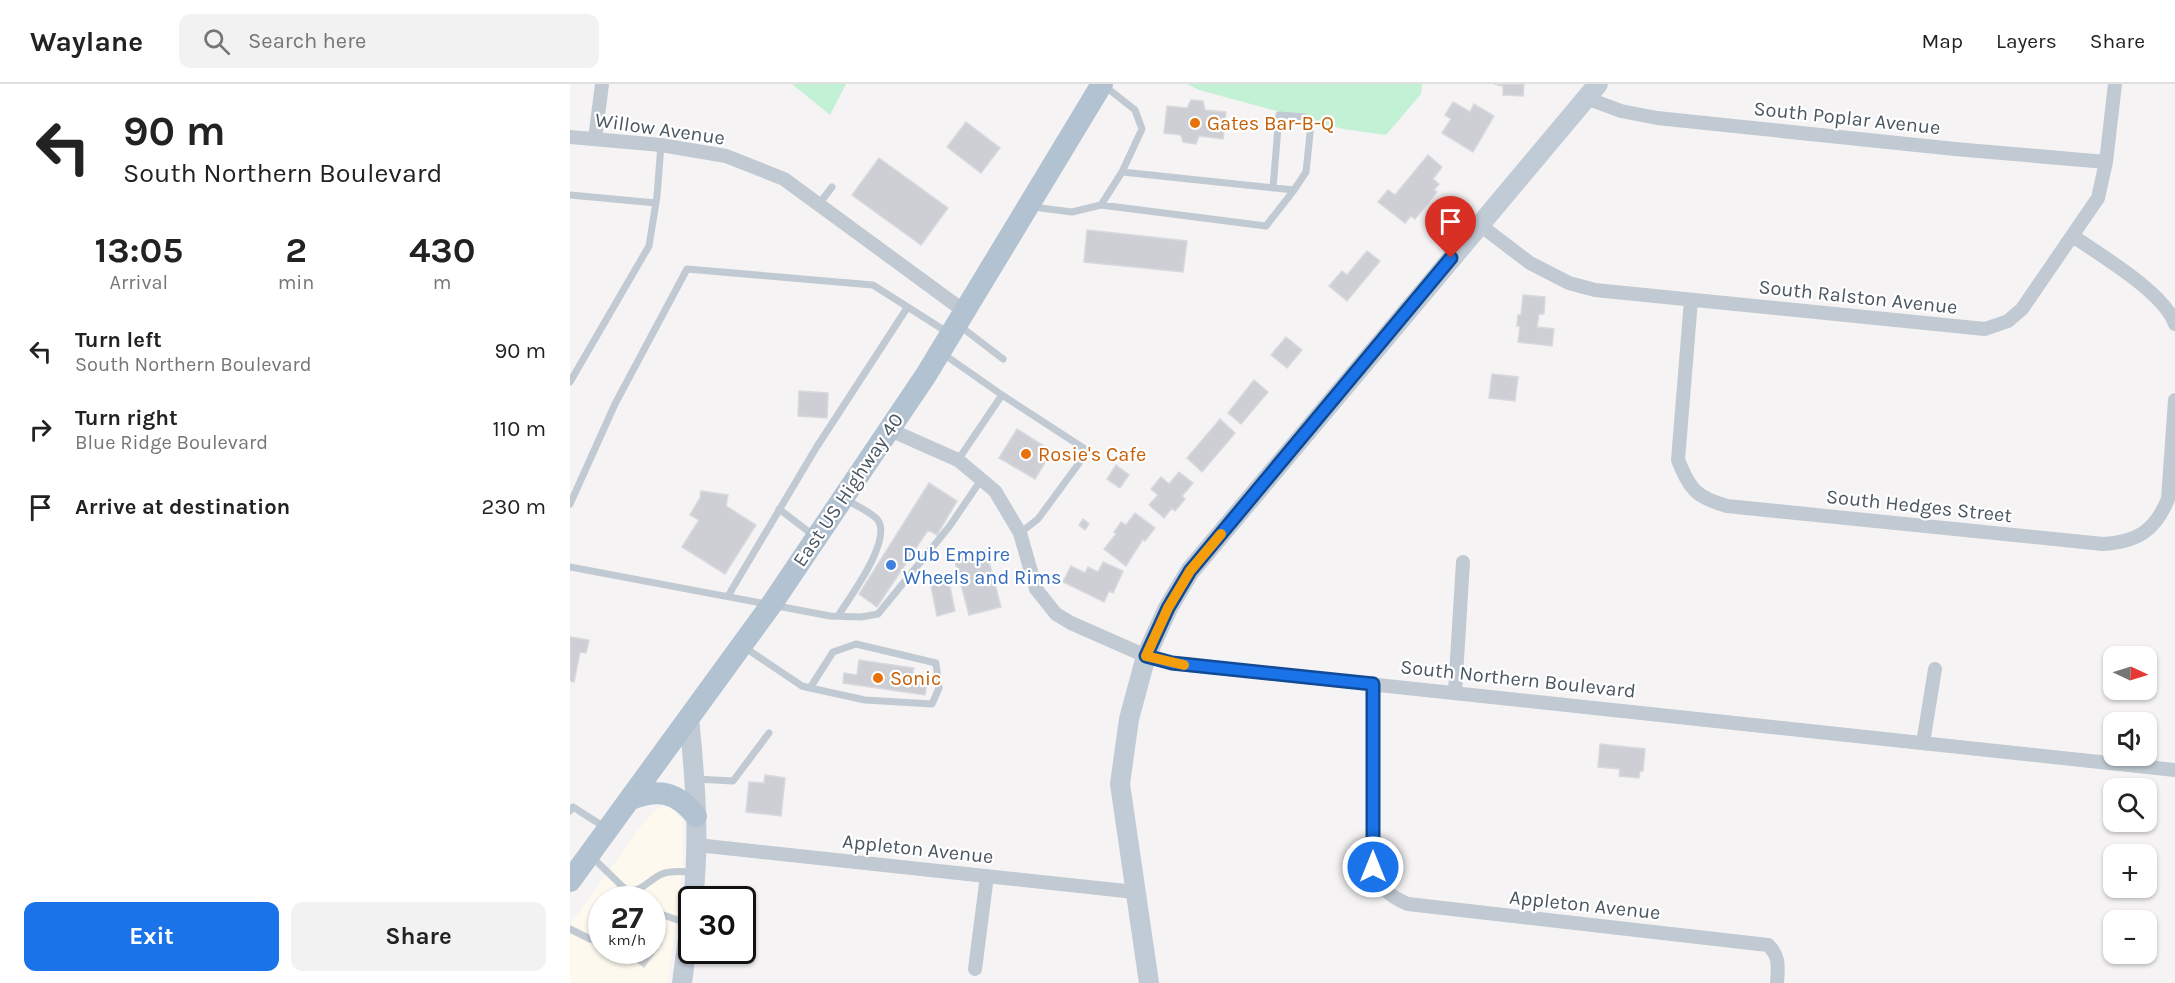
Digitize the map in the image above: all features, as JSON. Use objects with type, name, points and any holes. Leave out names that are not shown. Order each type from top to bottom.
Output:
[{"type":"main road","name":"East US Highway 40","points":[[571,877],[631,799],[742,646],[816,538],[953,330],[1102,84]]},
{"type":"main road","points":[[631,799],[646,793],[676,797],[687,804],[696,816]]},
{"type":"street","points":[[595,139],[602,84]]},
{"type":"street","name":"South Ralston Avenue","points":[[1480,225],[1530,263],[1569,283],[1595,290],[1985,329],[2008,321],[2022,309],[2098,198],[2106,162],[2115,84]]},
{"type":"street","points":[[1149,983],[1120,784],[1129,719],[1146,656],[1168,608],[1190,571],[1592,91]]},
{"type":"street","name":"South Poplar Avenue","points":[[1592,91],[1621,111],[1657,118],[2106,162]]},
{"type":"street","name":"Willow Avenue","points":[[570,137],[661,145],[726,156],[784,179],[819,204],[953,330]]},
{"type":"street","points":[[2073,236],[2156,296],[2175,324]]},
{"type":"street","name":"South Hedges Street","points":[[1691,300],[1678,460],[1688,484],[1707,501],[1726,506],[2103,544],[2122,543],[2151,528],[2163,513],[2168,499],[2175,400]]},
{"type":"street","name":"South Northern Boulevard","points":[[888,429],[958,460],[995,491],[1020,533],[1036,589],[1056,614],[1071,623],[1146,656],[1172,663],[2175,770]]},
{"type":"street","points":[[1455,692],[1463,562]]},
{"type":"street","points":[[1923,743],[1935,669]]},
{"type":"street","name":"Appleton Avenue","points":[[1373,684],[1373,867],[1384,890],[1394,898],[1408,904],[1768,945],[1776,953],[1779,964],[1777,983]]},
{"type":"street","points":[[689,718],[695,779],[697,845],[694,886]]},
{"type":"street","name":"Appleton Avenue","points":[[697,845],[1135,892]]},
{"type":"street","points":[[975,969],[987,876]]},
{"type":"street","points":[[682,983],[684,964]]},
{"type":"lane","points":[[1101,205],[1122,172],[1142,129],[1135,110],[1102,84]]},
{"type":"lane","points":[[1028,207],[1072,212],[1101,205],[1266,226],[1306,172],[1311,124],[1305,117],[1279,115],[1273,188]]},
{"type":"lane","points":[[570,382],[649,246],[656,203],[661,145]]},
{"type":"lane","points":[[1122,172],[1294,190]]},
{"type":"lane","points":[[819,204],[832,187]]},
{"type":"lane","points":[[570,195],[656,203]]},
{"type":"lane","points":[[570,504],[615,404],[687,269],[873,285],[907,308],[953,330],[1003,359]]},
{"type":"lane","points":[[728,596],[779,509],[907,308]]},
{"type":"lane","points":[[953,330],[1002,395],[1088,451],[1038,519],[1020,533]]},
{"type":"lane","points":[[958,460],[1002,395]]},
{"type":"lane","points":[[570,567],[838,616],[861,617],[878,614],[949,527],[981,480]]},
{"type":"lane","points":[[838,616],[875,555],[881,539],[877,519],[843,497]]},
{"type":"lane","points":[[779,509],[816,538]]},
{"type":"lane","points":[[742,646],[802,686],[810,688],[865,700],[932,704],[939,687],[936,663],[856,644],[833,652],[810,688]]},
{"type":"lane","points":[[695,779],[733,781],[769,733]]},
{"type":"lane","points":[[570,811],[573,807],[608,829]]},
{"type":"lane","points":[[589,855],[622,886]]},
{"type":"lane","points":[[643,886],[669,872],[696,872]]},
{"type":"lane","points":[[570,929],[588,938]]},
{"type":"shaded area","points":[[672,807],[682,821],[683,867],[681,886],[678,886],[678,906],[668,983],[570,983],[570,924],[588,899],[588,964],[666,964],[666,886],[598,886],[644,822],[657,808]]},
{"type":"green space","points":[[792,84],[846,84],[830,115]]},
{"type":"green space","points":[[1187,84],[1422,84],[1421,94],[1386,135],[1343,129],[1199,90]]},
{"type":"building","points":[[1494,84],[1524,84],[1523,96],[1503,95],[1503,86]]},
{"type":"building","name":"Gates Bar-B-Q","points":[[1191,100],[1203,101],[1205,110],[1226,112],[1223,139],[1199,136],[1196,144],[1183,142],[1181,135],[1164,133],[1167,106],[1187,108]]},
{"type":"building","points":[[1453,102],[1470,112],[1474,104],[1494,116],[1473,152],[1442,133],[1451,119],[1445,115]]},
{"type":"building","points":[[966,122],[1000,148],[981,173],[947,147]]},
{"type":"building","points":[[1428,155],[1442,167],[1433,179],[1439,184],[1434,190],[1437,192],[1415,219],[1411,216],[1405,223],[1378,202],[1388,190],[1395,195]]},
{"type":"building","points":[[879,158],[948,208],[921,245],[852,195]]},
{"type":"building","points":[[1087,230],[1187,241],[1183,272],[1084,262]]},
{"type":"building","points":[[1367,251],[1380,261],[1347,301],[1329,286],[1342,271],[1347,275]]},
{"type":"building","points":[[1523,295],[1545,297],[1544,314],[1539,314],[1537,327],[1554,329],[1552,346],[1518,342],[1520,326],[1517,326],[1518,315],[1521,315]]},
{"type":"building","points":[[1286,337],[1302,350],[1287,368],[1271,355]]},
{"type":"building","points":[[1492,374],[1518,377],[1515,401],[1489,398]]},
{"type":"building","points":[[1254,380],[1268,392],[1241,424],[1228,413]]},
{"type":"building","points":[[799,391],[828,393],[827,418],[798,416]]},
{"type":"building","points":[[1220,419],[1235,433],[1202,472],[1187,458]]},
{"type":"building","name":"Rosie's Cafe","points":[[1017,429],[1052,451],[1035,479],[999,458]]},
{"type":"building","points":[[1116,465],[1129,475],[1120,488],[1107,479]]},
{"type":"building","points":[[1179,472],[1193,483],[1182,496],[1185,499],[1175,511],[1172,508],[1164,518],[1149,505],[1158,495],[1151,489],[1161,477],[1169,484]]},
{"type":"building","name":"Dub Empire Wheels and Rims","points":[[929,483],[957,501],[937,535],[928,530],[877,607],[859,594]]},
{"type":"building","points":[[701,491],[728,495],[726,506],[756,525],[725,574],[682,547],[699,520],[690,515],[700,498]]},
{"type":"building","points":[[1135,513],[1155,528],[1145,541],[1143,539],[1126,566],[1104,549],[1116,534],[1114,532],[1121,522],[1126,525]]},
{"type":"building","points":[[1083,519],[1089,524],[1085,530],[1079,525]]},
{"type":"building","points":[[986,550],[1001,607],[969,615],[954,558]]},
{"type":"building","points":[[1103,562],[1123,571],[1113,593],[1109,591],[1104,602],[1063,582],[1071,566],[1085,573],[1088,567],[1098,572]]},
{"type":"building","points":[[949,582],[955,611],[937,616],[931,586]]},
{"type":"building","points":[[570,637],[589,640],[586,653],[580,652],[574,682],[570,681]]},
{"type":"building","name":"Sonic","points":[[859,660],[914,668],[911,680],[927,683],[925,695],[843,683],[844,673],[857,675]]},
{"type":"building","points":[[1600,744],[1645,749],[1643,771],[1640,771],[1639,778],[1619,776],[1620,769],[1598,767]]},
{"type":"building","points":[[765,775],[785,778],[781,816],[746,812],[749,782],[764,783]]},
{"type":"slow traffic","points":[[1184,665],[1146,656],[1168,608],[1190,571],[1221,534]]},
{"type":"place","name":"Gates Bar-B-Q","points":[[1195,123]]},
{"type":"place","name":"Rosie's Cafe","points":[[1026,454]]},
{"type":"place","name":"Dub Empire Wheels and Rims","points":[[891,565]]},
{"type":"place","name":"Sonic","points":[[878,678]]},
{"type":"route","points":[[1373,867],[1373,684],[1172,663],[1146,656],[1168,608],[1190,571],[1451,258]]}]
